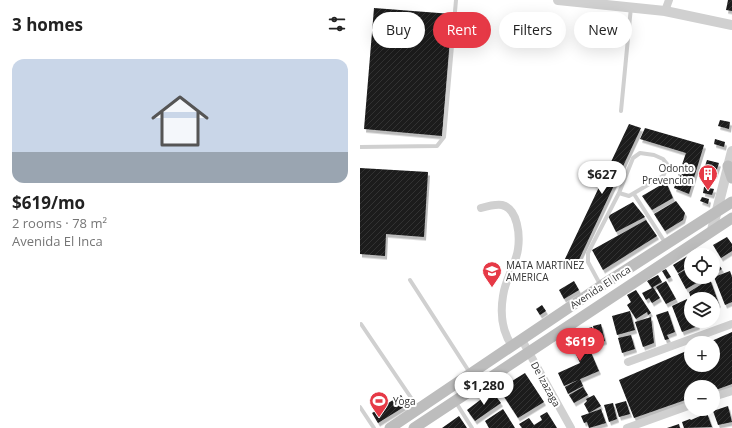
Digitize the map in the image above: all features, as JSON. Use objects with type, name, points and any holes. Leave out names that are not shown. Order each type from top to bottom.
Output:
[{"type":"main road","points":[[728,166],[732,178]]},
{"type":"main road","name":"Avenida El Inca","points":[[390,428],[419,410],[470,373],[522,340],[601,286],[732,202]]},
{"type":"main road","name":"Avenida El Inca","points":[[414,428],[528,351],[732,218]]},
{"type":"street","points":[[558,0],[665,11],[732,25]]},
{"type":"street","points":[[665,11],[669,0]]},
{"type":"street","points":[[712,230],[732,150]]},
{"type":"street","points":[[481,208],[500,205],[506,206],[513,212],[517,227],[518,248],[503,296],[503,328],[505,335],[512,346]]},
{"type":"street","points":[[628,362],[732,324]]},
{"type":"street","name":"De Izazaga","points":[[522,340],[571,428]]},
{"type":"street","points":[[720,395],[732,391]]},
{"type":"street","points":[[627,428],[684,408]]},
{"type":"lane","points":[[360,147],[437,146],[444,137],[456,0]]},
{"type":"lane","points":[[621,111],[630,7]]},
{"type":"lane","points":[[601,286],[588,262],[588,253],[619,193],[627,171],[636,155],[646,153],[663,159],[667,164],[667,168],[663,176],[634,194],[624,196],[619,193]]},
{"type":"lane","points":[[634,194],[666,245]]},
{"type":"lane","points":[[410,280],[470,373]]},
{"type":"lane","points":[[361,324],[419,410]]},
{"type":"lane","points":[[455,401],[472,428]]},
{"type":"lane","points":[[360,407],[374,428]]},
{"type":"building","points":[[728,0],[732,0],[732,11],[726,10]]},
{"type":"building","points":[[374,8],[433,13],[433,48],[449,48],[442,136],[364,129],[372,32],[372,48],[425,48],[425,12],[374,12]]},
{"type":"building","points":[[720,120],[730,122],[729,129],[718,126]]},
{"type":"building","points":[[629,124],[641,128],[576,266],[564,261]]},
{"type":"building","points":[[645,128],[704,145],[689,194],[674,188],[686,153],[640,139]]},
{"type":"building","points":[[715,139],[725,142],[724,147],[714,144]]},
{"type":"building","points":[[707,160],[719,163],[715,175],[703,172]]},
{"type":"building","points":[[360,168],[428,172],[424,237],[386,234],[385,256],[360,254]]},
{"type":"building","points":[[666,182],[673,198],[652,210],[642,196]]},
{"type":"building","name":"Odonto Prevencion","points":[[704,187],[714,189],[712,195],[703,193]]},
{"type":"building","points":[[702,197],[709,199],[708,204],[700,201]]},
{"type":"building","points":[[676,201],[685,213],[683,220],[665,231],[654,214]]},
{"type":"building","points":[[633,202],[645,217],[616,232],[608,216]]},
{"type":"building","points":[[646,220],[657,236],[603,270],[592,250]]},
{"type":"building","points":[[727,237],[732,244],[732,251],[721,258],[720,248],[715,248],[713,245]]},
{"type":"building","points":[[684,258],[684,269],[678,273],[673,265]]},
{"type":"building","points":[[666,269],[671,277],[667,279],[662,271]]},
{"type":"building","points":[[684,270],[684,284],[695,284],[686,289],[678,274]]},
{"type":"building","points":[[730,271],[732,277],[732,302],[725,305],[717,284],[720,284],[720,275]]},
{"type":"building","points":[[658,275],[662,282],[653,287],[660,298],[652,303],[649,298],[646,300],[642,293],[652,288],[647,281]]},
{"type":"building","points":[[574,281],[579,290],[564,299],[559,290]]},
{"type":"building","points":[[666,281],[676,299],[666,304],[656,287]]},
{"type":"building","points":[[702,284],[712,284],[715,292],[689,292]]},
{"type":"building","points":[[636,290],[651,313],[648,315],[647,312],[636,319],[627,305],[631,302],[627,295]]},
{"type":"building","points":[[684,300],[684,328],[693,328],[682,332],[672,306]]},
{"type":"building","points":[[542,305],[546,311],[540,315],[536,309]]},
{"type":"building","points":[[630,311],[635,330],[617,335],[612,316]]},
{"type":"building","points":[[668,311],[675,332],[667,335],[669,339],[665,340],[656,315]]},
{"type":"building","points":[[651,317],[654,343],[643,347],[635,322]]},
{"type":"building","points":[[601,324],[605,341],[597,343],[593,326]]},
{"type":"building","points":[[592,327],[596,343],[588,344],[582,330]]},
{"type":"building","points":[[732,332],[732,384],[720,388],[720,380],[684,380],[684,400],[634,418],[619,380],[684,352],[684,372],[720,372],[720,337]]},
{"type":"building","points":[[583,334],[599,371],[564,386],[558,373],[580,363],[569,339]]},
{"type":"building","points":[[631,335],[635,349],[622,353],[618,338]]},
{"type":"building","points":[[525,373],[544,402],[518,418],[499,389]]},
{"type":"building","points":[[580,379],[583,386],[568,394],[565,387]]},
{"type":"building","points":[[583,387],[588,395],[574,403],[569,395]]},
{"type":"building","points":[[492,391],[501,403],[475,421],[467,410]]},
{"type":"building","points":[[401,395],[407,405],[378,423],[372,413]]},
{"type":"building","points":[[594,395],[601,406],[589,413],[584,404],[587,401],[586,399]]},
{"type":"building","points":[[626,401],[630,414],[619,417],[615,404]]},
{"type":"building","points":[[613,403],[617,419],[609,422],[604,405]]},
{"type":"building","points":[[728,406],[732,422],[718,425],[715,416],[720,416],[720,409]]},
{"type":"building","points":[[503,409],[515,428],[489,428],[485,421]]},
{"type":"building","points":[[601,409],[606,423],[589,428],[587,422],[584,423],[581,416]]},
{"type":"building","points":[[547,412],[557,428],[522,428],[519,424],[529,418],[534,425],[542,420],[540,416]]},
{"type":"building","points":[[459,416],[467,428],[442,428]]},
{"type":"building","points":[[700,416],[708,416],[712,427],[684,428],[682,422]]},
{"type":"building","points":[[679,424],[680,428],[667,428]]},
{"type":"place","name":"Odonto Prevencion","points":[[708,191]]},
{"type":"place","name":"MATA MARTINEZ AMERICA","points":[[492,288]]},
{"type":"place","name":"Yoga","points":[[379,418]]}]
